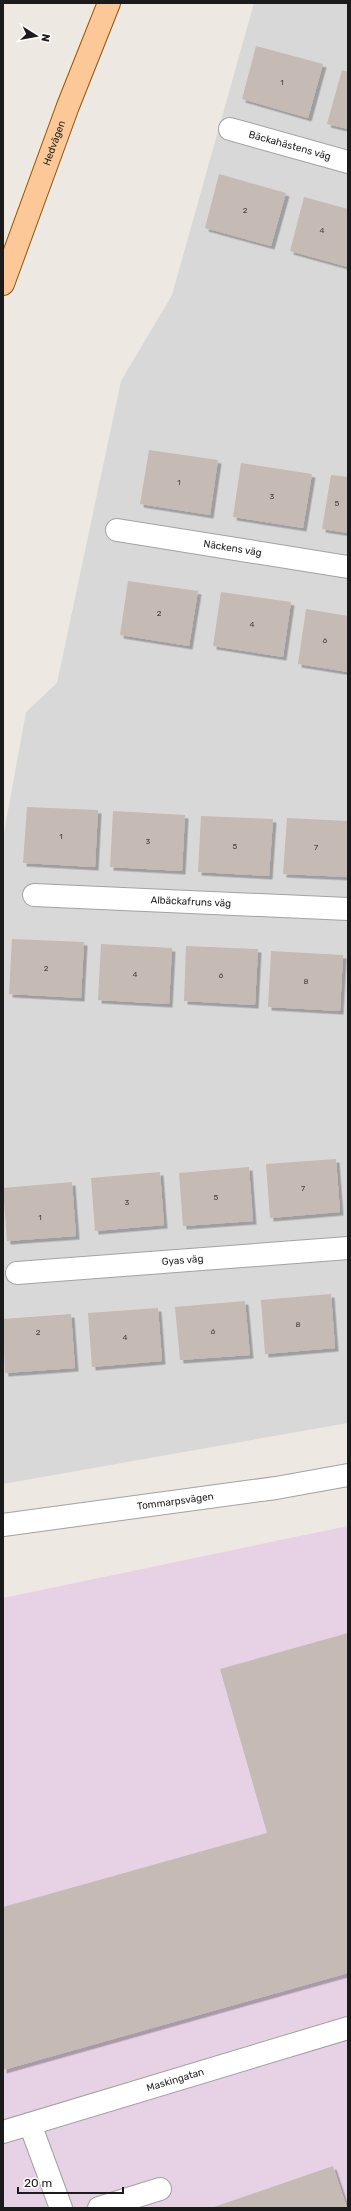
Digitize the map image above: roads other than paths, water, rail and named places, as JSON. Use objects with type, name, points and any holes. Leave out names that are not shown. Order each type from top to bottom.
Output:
[{"type":"main road","name":"Hedvägen","points":[[3,284],[68,106],[109,3]]},
{"type":"street","name":"Bäckahästens väg","points":[[230,129],[348,162]]},
{"type":"street","name":"Näckens väg","points":[[117,530],[348,567]]},
{"type":"street","name":"Albäckafruns väg","points":[[34,895],[348,909]]},
{"type":"street","name":"Gyas väg","points":[[17,1273],[348,1248]]},
{"type":"street","name":"Tommarpsvägen","points":[[3,1525],[276,1488],[348,1475]]},
{"type":"street","name":"Maskingatan","points":[[3,2132],[348,2028]]},
{"type":"street","points":[[30,2124],[61,2208]]},
{"type":"street","points":[[99,2208],[160,2189]]}]
